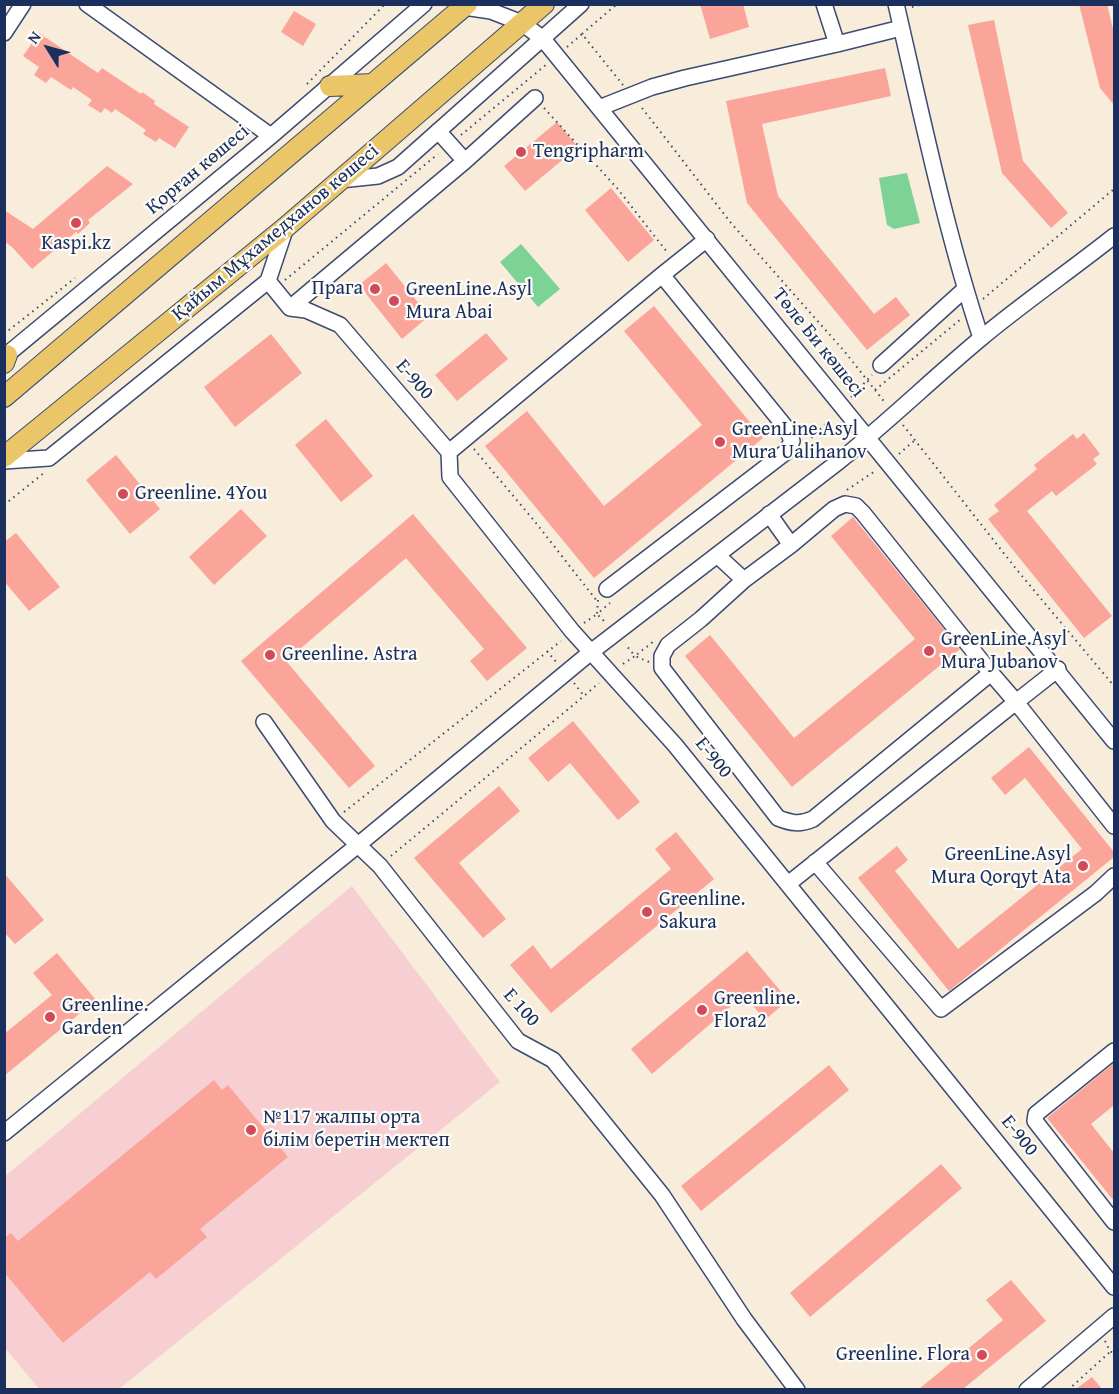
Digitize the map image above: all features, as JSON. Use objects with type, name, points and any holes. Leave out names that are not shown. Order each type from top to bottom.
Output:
[{"type":"main road","name":"Қайым Мұхамедханов көшесі","points":[[4,459],[286,227],[544,4]]},
{"type":"main road","points":[[4,397],[466,6]]},
{"type":"main road","points":[[330,86],[373,84]]},
{"type":"street","points":[[4,33],[23,4]]},
{"type":"street","name":"Қорған көшесі","points":[[5,358],[271,136],[87,4]]},
{"type":"street","points":[[271,136],[424,4]]},
{"type":"street","points":[[340,180],[378,176],[398,167],[581,4]]},
{"type":"street","points":[[824,4],[837,44]]},
{"type":"street","points":[[896,4],[945,216],[981,338]]},
{"type":"street","name":"Төле Би көшесі","points":[[466,6],[491,11],[522,23],[543,39],[1058,669],[1114,741]]},
{"type":"street","points":[[599,108],[685,78],[901,28]]},
{"type":"street","points":[[268,281],[290,308],[465,161],[535,98]]},
{"type":"street","points":[[438,131],[465,161]]},
{"type":"street","points":[[4,459],[49,458],[268,281],[286,227]]},
{"type":"street","points":[[4,1133],[591,652],[868,438],[981,338],[1114,236]]},
{"type":"street","points":[[448,452],[707,239]]},
{"type":"street","points":[[607,589],[786,452],[792,441],[787,429],[662,274]]},
{"type":"street","points":[[881,365],[965,289]]},
{"type":"street","name":"E-900","points":[[290,308],[306,310],[340,325],[448,452],[450,477],[572,632],[675,745],[1114,1287]]},
{"type":"street","points":[[991,673],[813,819],[804,823],[789,822],[778,818],[662,668],[662,656],[668,645],[744,580],[834,509],[845,504],[856,506],[1016,702],[1114,826]]},
{"type":"street","points":[[769,514],[791,545]]},
{"type":"street","points":[[717,555],[744,580]]},
{"type":"street","points":[[788,884],[1058,669]]},
{"type":"street","name":"E 100","points":[[264,722],[333,821],[380,866],[518,1041],[554,1060],[662,1195],[744,1320],[797,1389]]},
{"type":"street","points":[[815,862],[941,1009],[1096,893],[1114,876]]},
{"type":"street","points":[[1114,1051],[1035,1117],[1035,1121],[1114,1222]]},
{"type":"street","points":[[1027,1389],[1114,1316]]},
{"type":"path","points":[[303,88],[385,4]]},
{"type":"path","points":[[617,4],[523,84],[617,188],[676,263]]},
{"type":"path","points":[[582,34],[660,129],[731,223],[845,352],[1017,570],[1114,686]]},
{"type":"path","points":[[875,390],[1114,189]]},
{"type":"path","points":[[465,438],[597,601]]},
{"type":"path","points":[[333,821],[572,632]]},
{"type":"path","points":[[380,866],[584,696]]},
{"type":"path","points":[[1109,1335],[1104,1339],[1114,1356]]},
{"type":"path","points":[[1068,1389],[1111,1351]]},
{"type":"shaded area","name":"№117 жалпы орта білім беретін мектеп","points":[[352,886],[500,1082],[119,1389],[39,1389],[5,1348],[4,1177]]},
{"type":"green space","points":[[907,173],[920,223],[894,229],[887,225],[879,178]]},
{"type":"green space","points":[[521,244],[560,289],[538,307],[500,262]]},
{"type":"building","points":[[700,4],[743,4],[749,27],[710,39]]},
{"type":"building","points":[[1079,4],[1107,4],[1114,33],[1114,105],[1100,88]]},
{"type":"building","points":[[294,11],[316,24],[303,46],[281,32]]},
{"type":"building","points":[[994,20],[1023,161],[1068,213],[1051,228],[1002,173],[968,25]]},
{"type":"building","points":[[39,33],[98,73],[102,68],[141,94],[142,92],[155,101],[154,104],[189,127],[175,148],[159,138],[156,142],[143,134],[146,130],[115,109],[112,113],[105,108],[101,113],[88,105],[92,100],[73,87],[71,90],[51,77],[46,83],[34,75],[39,67],[23,56]]},
{"type":"building","points":[[885,68],[891,96],[762,124],[778,196],[874,314],[896,297],[910,315],[867,350],[747,203],[726,101]]},
{"type":"building","points":[[557,122],[578,147],[525,191],[504,166]]},
{"type":"building","points":[[107,166],[133,184],[88,220],[90,223],[78,234],[76,232],[32,269],[4,241],[4,210],[33,229]]},
{"type":"building","points":[[611,188],[654,240],[628,262],[585,210]]},
{"type":"building","name":"GreenLine.Asyl Mura Abai","points":[[386,263],[429,316],[402,339],[359,285]]},
{"type":"building","name":"GreenLine.Asyl Mura Ualihanov","points":[[654,306],[763,438],[594,578],[485,446],[527,411],[604,506],[702,425],[624,331]]},
{"type":"building","name":"GreenLine.Asyl Mura Abai","points":[[486,333],[508,359],[457,401],[435,375]]},
{"type":"building","points":[[271,334],[302,373],[235,427],[204,387]]},
{"type":"building","points":[[326,419],[373,476],[341,502],[295,445]]},
{"type":"building","points":[[1084,433],[1100,454],[1093,459],[1097,464],[1056,496],[1052,491],[1027,511],[1112,616],[1084,638],[988,519],[999,511],[994,505],[1037,469],[1034,465],[1073,434],[1077,439]]},
{"type":"building","name":"Greenline. 4You","points":[[116,455],[160,509],[130,534],[86,480]]},
{"type":"building","points":[[241,509],[267,536],[214,585],[189,557]]},
{"type":"building","name":"Greenline. Astra","points":[[413,514],[527,648],[487,681],[470,661],[484,649],[406,558],[286,661],[375,766],[349,788],[241,661]]},
{"type":"building","name":"GreenLine.Asyl Mura Jubanov","points":[[853,517],[960,649],[792,787],[685,656],[710,635],[794,738],[915,639],[831,536]]},
{"type":"building","points":[[16,533],[60,587],[29,611],[4,581],[4,542]]},
{"type":"building","points":[[573,721],[640,802],[618,820],[570,763],[548,782],[528,758]]},
{"type":"building","name":"GreenLine.Asyl Mura Qorqyt Ata","points":[[1029,747],[1114,852],[1114,857],[949,991],[858,878],[897,846],[908,860],[895,871],[958,949],[1082,849],[1025,778],[1005,795],[991,778]]},
{"type":"building","points":[[499,786],[520,811],[459,863],[506,919],[483,938],[414,858]]},
{"type":"building","name":"Greenline. Sakura","points":[[676,832],[714,879],[551,1013],[510,965],[533,945],[551,969],[671,869],[655,849]]},
{"type":"building","points":[[4,873],[44,920],[15,944],[4,932]]},
{"type":"building","name":"Greenline. Flora2","points":[[747,951],[788,1000],[765,1020],[744,995],[652,1074],[631,1049]]},
{"type":"building","name":"Greenline. Garden","points":[[57,953],[96,1000],[4,1076],[4,1034],[52,995],[33,973]]},
{"type":"building","points":[[1114,1063],[1114,1105],[1091,1124],[1114,1153],[1114,1201],[1047,1118]]},
{"type":"building","points":[[829,1065],[849,1090],[701,1211],[681,1186]]},
{"type":"building","points":[[214,1080],[222,1090],[228,1085],[288,1157],[200,1229],[207,1237],[156,1279],[150,1272],[63,1343],[4,1272],[4,1238],[11,1233],[18,1241]]},
{"type":"building","points":[[941,1164],[962,1188],[810,1317],[790,1293]]},
{"type":"building","name":"Greenline. Flora","points":[[1011,1280],[1046,1321],[963,1389],[919,1389],[1003,1320],[986,1300]]},
{"type":"building","points":[[1092,1377],[1102,1389],[1076,1389]]},
{"type":"place","name":"Tengripharm","points":[[521,152]]},
{"type":"place","name":"Kaspi.kz","points":[[76,223]]},
{"type":"place","name":"Прага","points":[[375,289]]},
{"type":"place","name":"GreenLine.Asyl Mura Abai","points":[[394,301]]},
{"type":"place","name":"GreenLine.Asyl Mura Ualihanov","points":[[720,442]]},
{"type":"place","name":"Greenline. 4You","points":[[123,494]]},
{"type":"place","name":"GreenLine.Asyl Mura Jubanov","points":[[929,651]]},
{"type":"place","name":"Greenline. Astra","points":[[270,655]]},
{"type":"place","name":"GreenLine.Asyl Mura Qorqyt Ata","points":[[1083,866]]},
{"type":"place","name":"Greenline. Sakura","points":[[647,912]]},
{"type":"place","name":"Greenline. Flora2","points":[[702,1010]]},
{"type":"place","name":"Greenline. Garden","points":[[50,1017]]},
{"type":"place","name":"№117 жалпы орта білім беретін мектеп","points":[[251,1130]]},
{"type":"place","name":"Greenline. Flora","points":[[982,1355]]}]
